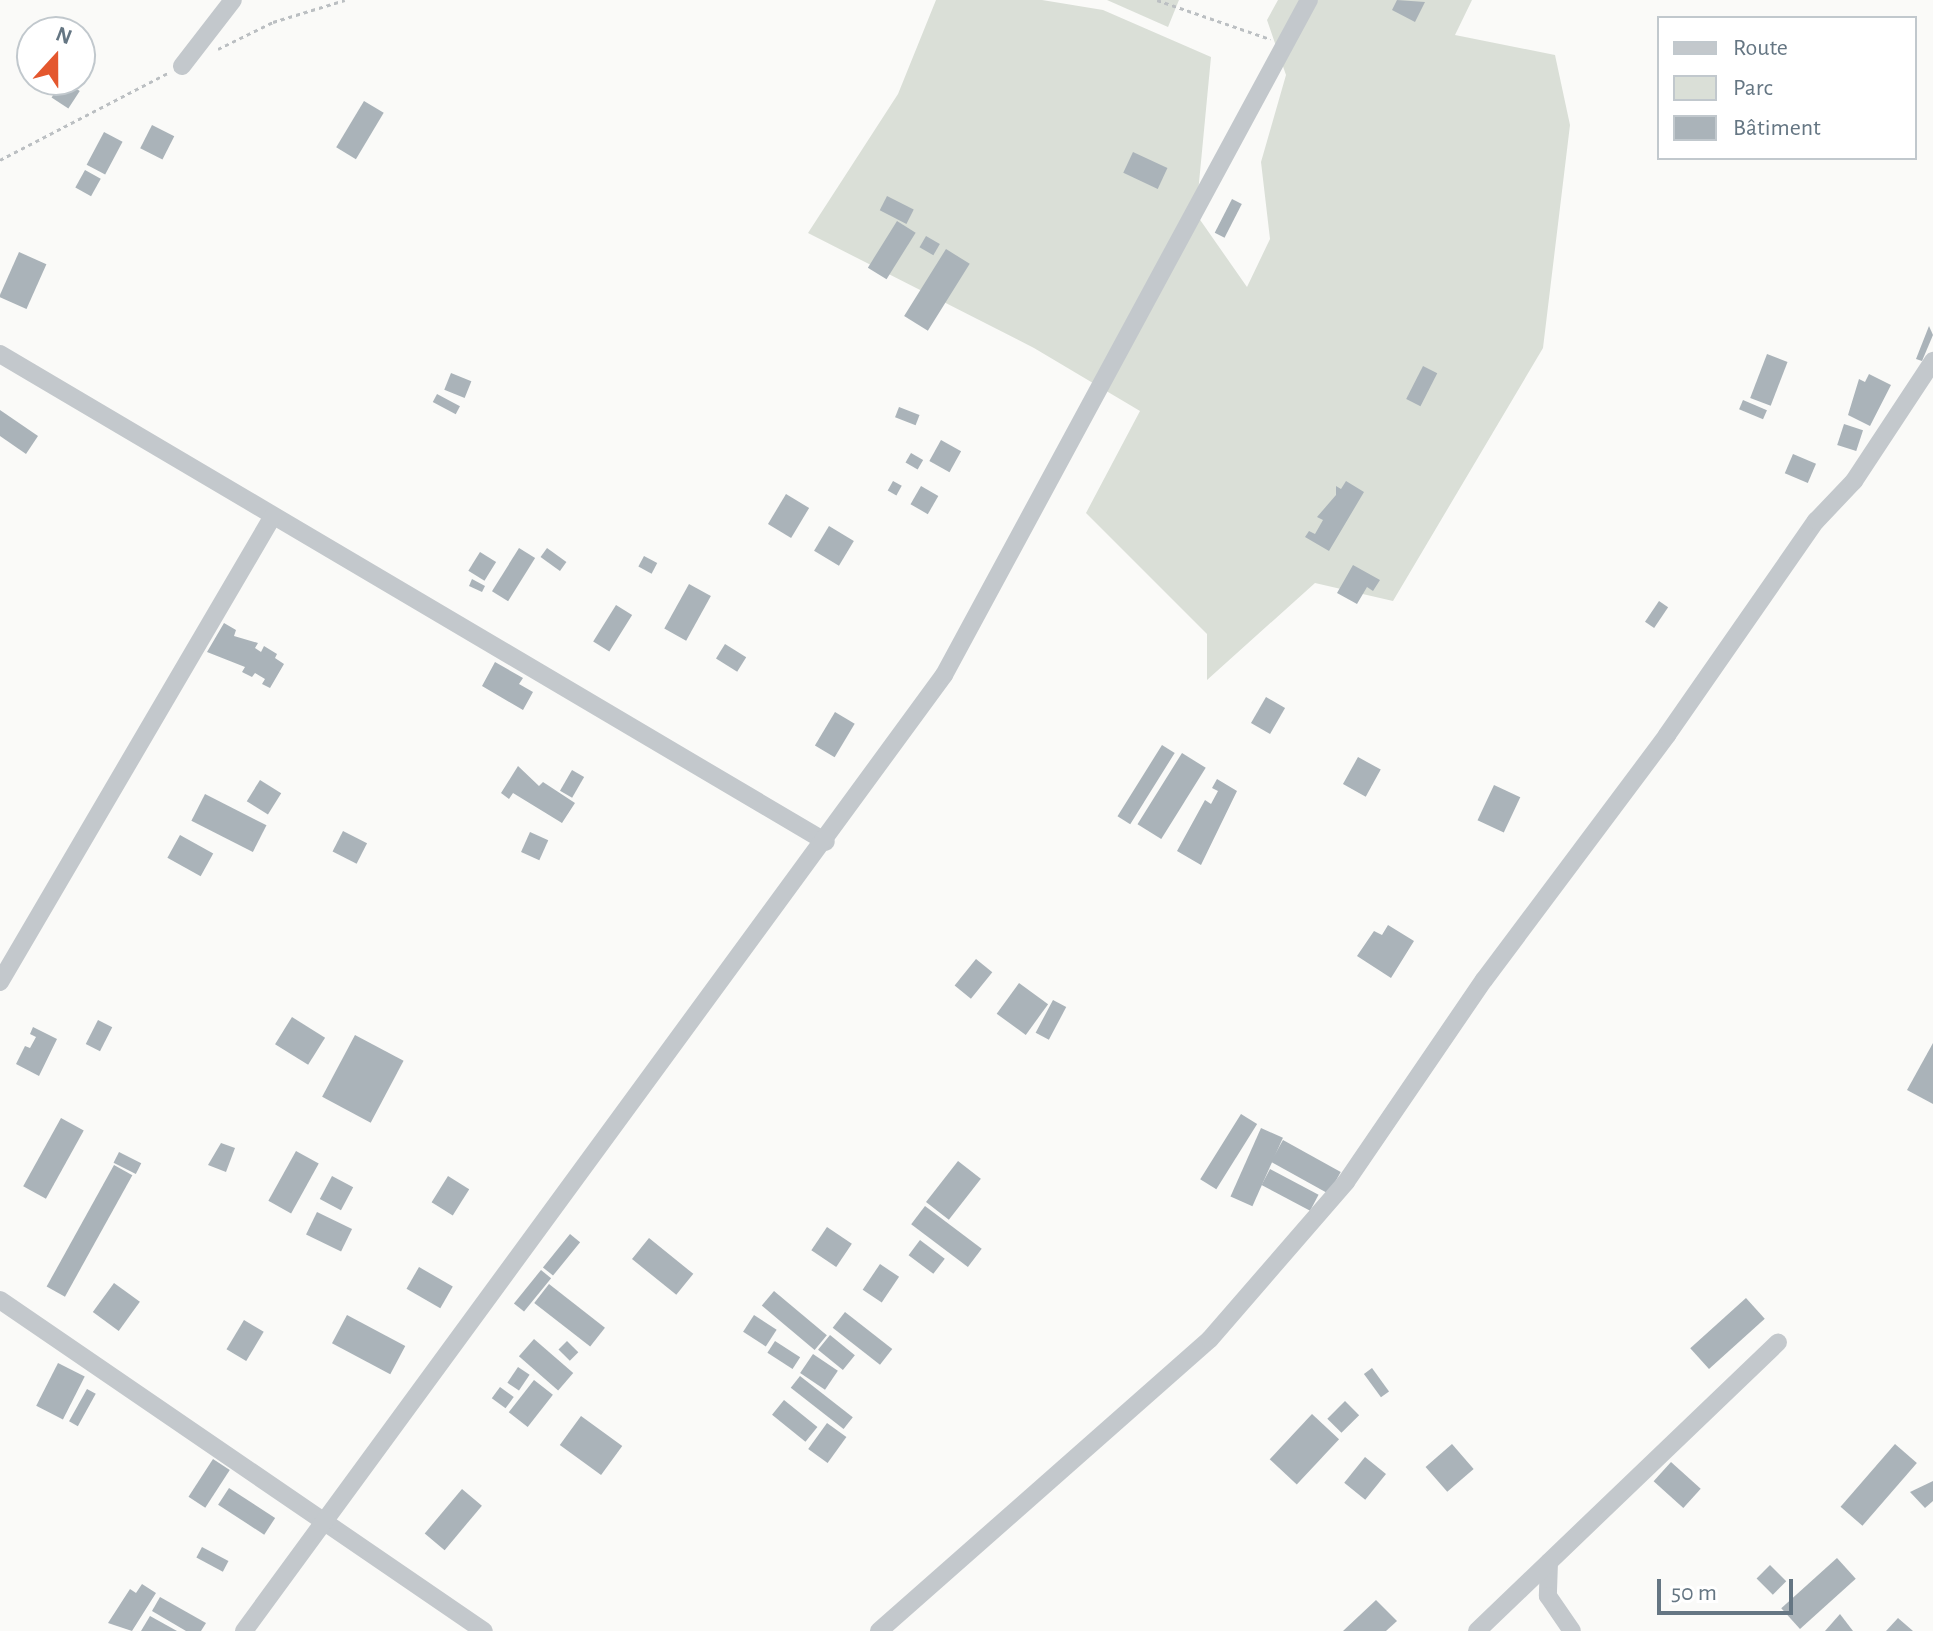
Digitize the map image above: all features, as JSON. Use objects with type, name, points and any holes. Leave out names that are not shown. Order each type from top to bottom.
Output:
[{"type":"street","points":[[182,66],[233,0]]},
{"type":"street","points":[[244,1631],[330,1521],[443,1354],[826,842],[944,675],[1309,0]]},
{"type":"street","points":[[0,354],[826,842]]},
{"type":"street","points":[[879,1631],[1210,1339],[1346,1182],[1484,980],[1667,735],[1816,521],[1854,481],[1933,361]]},
{"type":"street","points":[[0,982],[273,516]]},
{"type":"street","points":[[0,1300],[330,1521],[484,1631]]},
{"type":"street","points":[[1477,1631],[1778,1342]]},
{"type":"street","points":[[1549,1562],[1548,1596],[1572,1631]]},
{"type":"path","points":[[1157,0],[1285,43]]},
{"type":"green space","points":[[936,0],[1042,0],[1103,10],[1211,57],[1196,214],[1247,287],[1270,239],[1261,162],[1286,75],[1267,20],[1278,0],[1472,0],[1455,35],[1555,55],[1570,125],[1543,348],[1393,601],[1315,583],[1207,680],[1207,634],[1086,513],[1140,411],[1034,348],[808,233],[898,94]]},
{"type":"green space","points":[[1107,0],[1179,0],[1168,27]]},
{"type":"building","points":[[1397,0],[1425,2],[1415,22],[1392,10]]},
{"type":"building","points":[[53,96],[76,96],[68,109],[52,98]]},
{"type":"building","points":[[364,101],[384,113],[356,159],[336,147]]},
{"type":"building","points":[[152,125],[174,136],[162,160],[140,148]]},
{"type":"building","points":[[104,132],[123,142],[105,175],[87,165]]},
{"type":"building","points":[[1133,152],[1167,168],[1158,189],[1123,173]]},
{"type":"building","points":[[85,170],[101,179],[91,196],[75,187]]},
{"type":"building","points":[[887,196],[914,210],[906,224],[880,210]]},
{"type":"building","points":[[1232,199],[1242,204],[1225,238],[1215,233]]},
{"type":"building","points":[[897,221],[916,233],[887,279],[868,268]]},
{"type":"building","points":[[926,236],[940,244],[933,255],[920,247]]},
{"type":"building","points":[[946,249],[970,264],[928,331],[904,316]]},
{"type":"building","points":[[19,252],[46,264],[26,309],[0,297]]},
{"type":"building","points":[[1929,326],[1933,335],[1922,361],[1916,359]]},
{"type":"building","points":[[1767,354],[1788,362],[1771,406],[1750,398]]},
{"type":"building","points":[[1423,366],[1437,373],[1420,406],[1406,399]]},
{"type":"building","points":[[451,373],[471,381],[465,398],[444,390]]},
{"type":"building","points":[[1869,374],[1891,385],[1870,426],[1848,415],[1859,379],[1865,382]]},
{"type":"building","points":[[437,394],[460,406],[456,414],[433,402]]},
{"type":"building","points":[[1743,400],[1767,410],[1763,419],[1739,409]]},
{"type":"building","points":[[899,407],[920,415],[916,425],[895,417]]},
{"type":"building","points":[[0,410],[38,436],[26,454],[0,436]]},
{"type":"building","points":[[1844,424],[1863,430],[1856,451],[1837,445]]},
{"type":"building","points":[[941,440],[961,451],[949,472],[929,461]]},
{"type":"building","points":[[911,453],[923,460],[918,470],[906,463]]},
{"type":"building","points":[[1793,454],[1816,464],[1808,483],[1785,473]]},
{"type":"building","points":[[893,481],[902,486],[896,495],[888,491]]},
{"type":"building","points":[[1346,481],[1364,492],[1329,551],[1305,537],[1309,531],[1315,534],[1323,520],[1317,517],[1336,495],[1336,486],[1341,489]]},
{"type":"building","points":[[921,486],[938,496],[928,514],[910,504]]},
{"type":"building","points":[[786,494],[809,508],[791,538],[768,524]]},
{"type":"building","points":[[829,526],[854,541],[839,566],[814,551]]},
{"type":"building","points":[[519,548],[535,558],[508,601],[492,591]]},
{"type":"building","points":[[547,548],[566,562],[560,571],[541,557]]},
{"type":"building","points":[[480,552],[496,562],[484,581],[468,571]]},
{"type":"building","points":[[644,556],[657,563],[652,574],[638,567]]},
{"type":"building","points":[[1353,565],[1380,580],[1373,591],[1367,587],[1357,604],[1337,593]]},
{"type":"building","points":[[472,579],[485,586],[482,592],[469,586]]},
{"type":"building","points":[[689,584],[711,596],[686,641],[664,629]]},
{"type":"building","points":[[1659,601],[1668,607],[1654,628],[1645,622]]},
{"type":"building","points":[[616,605],[632,615],[609,652],[593,641]]},
{"type":"building","points":[[224,623],[236,630],[234,636],[258,643],[255,648],[261,652],[264,646],[277,654],[275,658],[284,664],[270,688],[262,684],[265,679],[255,673],[252,677],[242,672],[245,667],[207,652]]},
{"type":"building","points":[[725,644],[746,657],[737,672],[716,658]]},
{"type":"building","points":[[495,662],[523,678],[519,684],[533,692],[523,710],[482,686]]},
{"type":"building","points":[[1266,697],[1285,708],[1270,734],[1251,723]]},
{"type":"building","points":[[835,712],[855,724],[835,757],[815,745]]},
{"type":"building","points":[[1162,745],[1175,753],[1130,824],[1117,816]]},
{"type":"building","points":[[1182,753],[1206,768],[1161,839],[1137,824]]},
{"type":"building","points":[[1358,757],[1381,770],[1366,797],[1343,784]]},
{"type":"building","points":[[518,766],[539,786],[543,782],[575,803],[562,823],[513,793],[509,799],[501,793]]},
{"type":"building","points":[[572,770],[584,777],[572,798],[560,791]]},
{"type":"building","points":[[1217,779],[1237,791],[1201,865],[1177,851],[1205,800],[1211,804],[1218,791],[1212,788]]},
{"type":"building","points":[[260,780],[281,793],[268,814],[247,801]]},
{"type":"building","points":[[1494,785],[1520,797],[1504,833],[1478,820]]},
{"type":"building","points":[[205,794],[266,825],[253,852],[191,821]]},
{"type":"building","points":[[343,831],[367,843],[357,864],[333,851]]},
{"type":"building","points":[[530,832],[548,840],[539,860],[521,852]]},
{"type":"building","points":[[180,835],[213,853],[201,876],[167,858]]},
{"type":"building","points":[[1388,925],[1414,941],[1391,978],[1357,956],[1374,931],[1382,935]]},
{"type":"building","points":[[976,959],[992,972],[971,999],[955,985]]},
{"type":"building","points":[[1019,983],[1048,1004],[1026,1035],[997,1014]]},
{"type":"building","points":[[1053,1000],[1066,1007],[1049,1040],[1036,1033]]},
{"type":"building","points":[[292,1017],[325,1038],[308,1065],[275,1044]]},
{"type":"building","points":[[98,1020],[112,1027],[100,1051],[86,1044]]},
{"type":"building","points":[[33,1027],[57,1039],[39,1076],[16,1064],[25,1046],[30,1048],[36,1037],[30,1034]]},
{"type":"building","points":[[355,1035],[404,1061],[371,1123],[322,1097]]},
{"type":"building","points":[[1933,1043],[1933,1104],[1907,1090]]},
{"type":"building","points":[[1241,1114],[1257,1124],[1216,1189],[1200,1179]]},
{"type":"building","points":[[61,1118],[84,1131],[46,1199],[23,1186]]},
{"type":"building","points":[[1261,1128],[1283,1138],[1252,1206],[1230,1197]]},
{"type":"building","points":[[1283,1140],[1341,1172],[1329,1194],[1271,1162]]},
{"type":"building","points":[[221,1143],[235,1148],[226,1172],[208,1165]]},
{"type":"building","points":[[296,1151],[319,1164],[291,1213],[268,1201]]},
{"type":"building","points":[[119,1152],[141,1163],[136,1174],[114,1163]]},
{"type":"building","points":[[958,1161],[981,1179],[949,1220],[926,1202]]},
{"type":"building","points":[[114,1165],[132,1175],[65,1297],[47,1287]]},
{"type":"building","points":[[1270,1169],[1319,1195],[1310,1211],[1262,1185]]},
{"type":"building","points":[[332,1176],[353,1187],[341,1210],[320,1199]]},
{"type":"building","points":[[448,1176],[469,1189],[453,1216],[432,1202]]},
{"type":"building","points":[[925,1206],[982,1249],[968,1267],[911,1224]]},
{"type":"building","points":[[317,1212],[352,1229],[341,1252],[306,1234]]},
{"type":"building","points":[[827,1227],[852,1244],[836,1267],[811,1250]]},
{"type":"building","points":[[570,1234],[580,1242],[553,1276],[543,1267]]},
{"type":"building","points":[[649,1238],[693,1274],[676,1295],[632,1259]]},
{"type":"building","points":[[920,1240],[945,1259],[933,1274],[909,1255]]},
{"type":"building","points":[[880,1264],[899,1277],[882,1303],[863,1290]]},
{"type":"building","points":[[419,1267],[453,1286],[440,1308],[406,1289]]},
{"type":"building","points":[[541,1270],[551,1278],[524,1312],[514,1303]]},
{"type":"building","points":[[114,1283],[140,1302],[119,1331],[93,1312]]},
{"type":"building","points":[[549,1284],[605,1328],[590,1347],[534,1303]]},
{"type":"building","points":[[774,1291],[827,1335],[815,1350],[762,1306]]},
{"type":"building","points":[[1746,1298],[1765,1319],[1709,1369],[1690,1348]]},
{"type":"building","points":[[845,1312],[892,1349],[880,1365],[833,1328]]},
{"type":"building","points":[[347,1315],[405,1346],[390,1374],[332,1343]]},
{"type":"building","points":[[754,1315],[777,1330],[766,1346],[743,1332]]},
{"type":"building","points":[[244,1320],[264,1332],[246,1361],[226,1349]]},
{"type":"building","points":[[830,1335],[855,1355],[843,1370],[818,1350]]},
{"type":"building","points":[[534,1339],[573,1373],[558,1390],[519,1356]]},
{"type":"building","points":[[567,1341],[578,1352],[570,1361],[559,1349]]},
{"type":"building","points":[[775,1341],[800,1357],[793,1369],[767,1353]]},
{"type":"building","points":[[813,1354],[838,1371],[825,1390],[800,1373]]},
{"type":"building","points":[[58,1363],[85,1377],[63,1419],[36,1406]]},
{"type":"building","points":[[518,1367],[530,1375],[519,1391],[507,1383]]},
{"type":"building","points":[[1372,1368],[1389,1391],[1381,1397],[1364,1374]]},
{"type":"building","points":[[800,1376],[853,1417],[844,1429],[791,1388]]},
{"type":"building","points":[[534,1380],[553,1395],[528,1427],[509,1412]]},
{"type":"building","points":[[500,1387],[514,1397],[506,1408],[492,1398]]},
{"type":"building","points":[[87,1389],[96,1394],[78,1426],[69,1421]]},
{"type":"building","points":[[784,1400],[817,1427],[805,1442],[772,1415]]},
{"type":"building","points":[[1345,1401],[1359,1415],[1341,1433],[1327,1419]]},
{"type":"building","points":[[1312,1414],[1339,1439],[1297,1485],[1270,1459]]},
{"type":"building","points":[[581,1416],[622,1446],[601,1475],[560,1445]]},
{"type":"building","points":[[827,1423],[846,1437],[828,1463],[808,1449]]},
{"type":"building","points":[[1452,1444],[1474,1469],[1447,1492],[1426,1467]]},
{"type":"building","points":[[1895,1444],[1917,1463],[1862,1526],[1841,1507]]},
{"type":"building","points":[[1365,1457],[1386,1474],[1365,1500],[1344,1483]]},
{"type":"building","points":[[213,1459],[230,1470],[205,1508],[188,1497]]},
{"type":"building","points":[[1671,1462],[1701,1489],[1683,1508],[1654,1481]]},
{"type":"building","points":[[1933,1481],[1933,1501],[1925,1508],[1910,1492]]},
{"type":"building","points":[[229,1488],[275,1518],[264,1535],[218,1505]]},
{"type":"building","points":[[462,1489],[482,1506],[445,1550],[425,1533]]},
{"type":"building","points":[[202,1547],[228,1561],[223,1572],[196,1558]]},
{"type":"building","points":[[1837,1558],[1856,1579],[1800,1629],[1781,1608]]},
{"type":"building","points":[[1770,1565],[1786,1581],[1773,1595],[1757,1578]]},
{"type":"building","points":[[142,1584],[156,1593],[132,1631],[108,1623],[130,1589],[136,1593]]},
{"type":"building","points":[[160,1597],[206,1623],[201,1631],[186,1631],[152,1611]]},
{"type":"building","points":[[1376,1600],[1397,1621],[1386,1631],[1343,1631]]},
{"type":"building","points":[[1840,1614],[1853,1631],[1825,1631]]},
{"type":"building","points":[[150,1616],[177,1631],[141,1631]]},
{"type":"building","points":[[1898,1618],[1913,1631],[1886,1631]]}]
